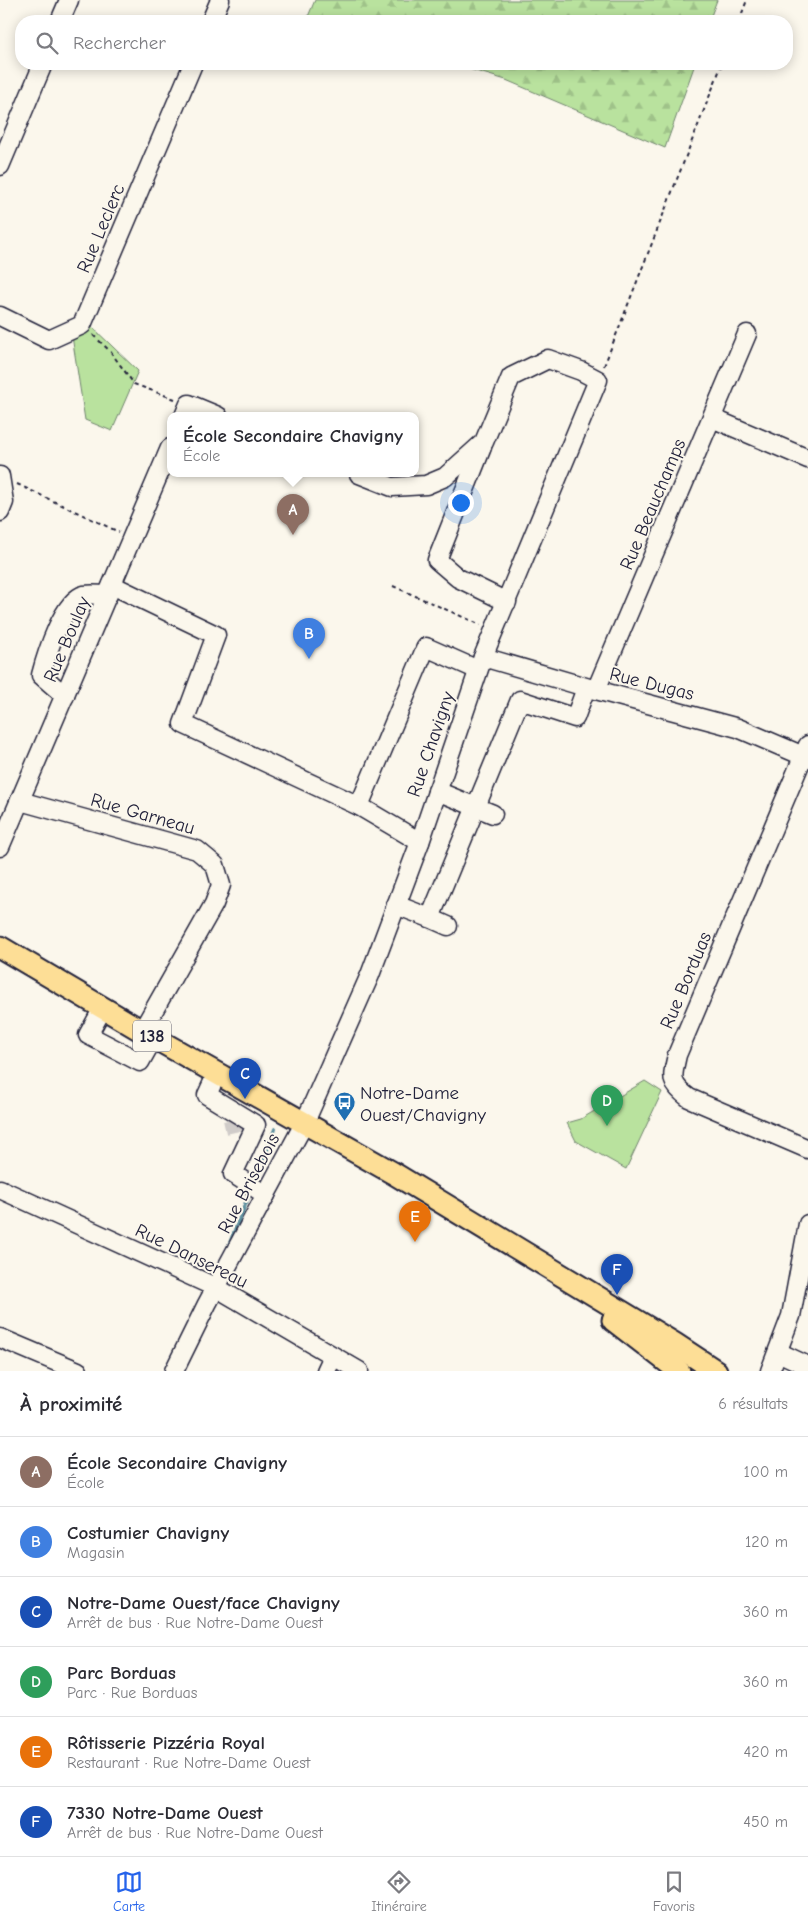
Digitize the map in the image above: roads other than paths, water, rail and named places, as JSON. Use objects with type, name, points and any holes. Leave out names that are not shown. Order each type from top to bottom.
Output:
[{"type":"main road","name":"138","points":[[0,947],[409,1183],[675,1344],[716,1371]]},
{"type":"main road","name":"138","points":[[551,1269],[664,1361],[679,1371]]},
{"type":"street","points":[[63,15],[69,0]]},
{"type":"street","points":[[214,15],[220,0]]},
{"type":"street","points":[[0,166],[40,70]]},
{"type":"street","name":"Rue Leclerc","points":[[0,316],[49,340],[82,325],[190,70]]},
{"type":"street","name":"Rue Beauchamps","points":[[476,807],[520,700],[575,718],[591,689],[712,418],[747,334]]},
{"type":"street","name":"Rue Chavigny","points":[[305,1122],[370,975],[420,842],[481,663],[598,380],[581,371],[548,359],[511,377],[484,442]]},
{"type":"street","points":[[712,418],[808,459]]},
{"type":"street","points":[[366,477],[392,488],[426,485],[445,477],[484,442]]},
{"type":"street","points":[[484,442],[437,560],[458,578],[507,602]]},
{"type":"street","name":"Rue Boulay","points":[[0,847],[167,455]]},
{"type":"street","points":[[0,477],[4,502],[0,512]]},
{"type":"street","points":[[64,696],[41,675],[46,658],[68,608],[83,595],[110,590],[216,635],[182,724],[359,806],[420,842]]},
{"type":"street","name":"Rue Dugas","points":[[359,806],[426,647],[481,663],[591,689],[738,728],[806,753]]},
{"type":"street","name":"Rue Borduas","points":[[806,753],[676,1055],[672,1075],[678,1089],[689,1098],[808,1149]]},
{"type":"street","points":[[437,791],[494,814]]},
{"type":"street","name":"Rue Garneau","points":[[20,800],[197,850],[215,865],[221,885],[214,904],[148,1034],[140,1062],[88,1034],[103,1008]]},
{"type":"street","points":[[430,918],[476,807]]},
{"type":"street","points":[[396,905],[448,926]]},
{"type":"street","points":[[218,1073],[207,1095],[233,1120],[256,1125],[233,1174],[266,1195]]},
{"type":"street","name":"Rue Brisebois","points":[[174,1371],[305,1122]]},
{"type":"street","name":"Rue Dansereau","points":[[0,1189],[217,1288],[330,1363],[359,1371]]},
{"type":"street","points":[[770,1371],[793,1308],[808,1224]]},
{"type":"street","points":[[0,1338],[37,1363],[78,1371]]},
{"type":"street","points":[[778,1352],[808,1366]]},
{"type":"waterway","points":[[255,1181],[275,1129]]},
{"type":"waterway","points":[[228,1248],[250,1192]]},
{"type":"tunnel","points":[[232,1119],[235,1132]]},
{"type":"place","name":"École Secondaire Chavigny","points":[[293,535]]},
{"type":"place","name":"Costumier Chavigny","points":[[309,659]]},
{"type":"place","name":"Notre-Dame Ouest/face Chavigny","points":[[245,1099]]},
{"type":"place","name":"Notre-Dame Ouest/Chavigny","points":[[344,1122]]},
{"type":"place","name":"Parc Borduas","points":[[607,1126]]},
{"type":"place","name":"Rôtisserie Pizzéria Royal","points":[[415,1242]]},
{"type":"place","name":"7330 Notre-Dame Ouest","points":[[617,1295]]}]
